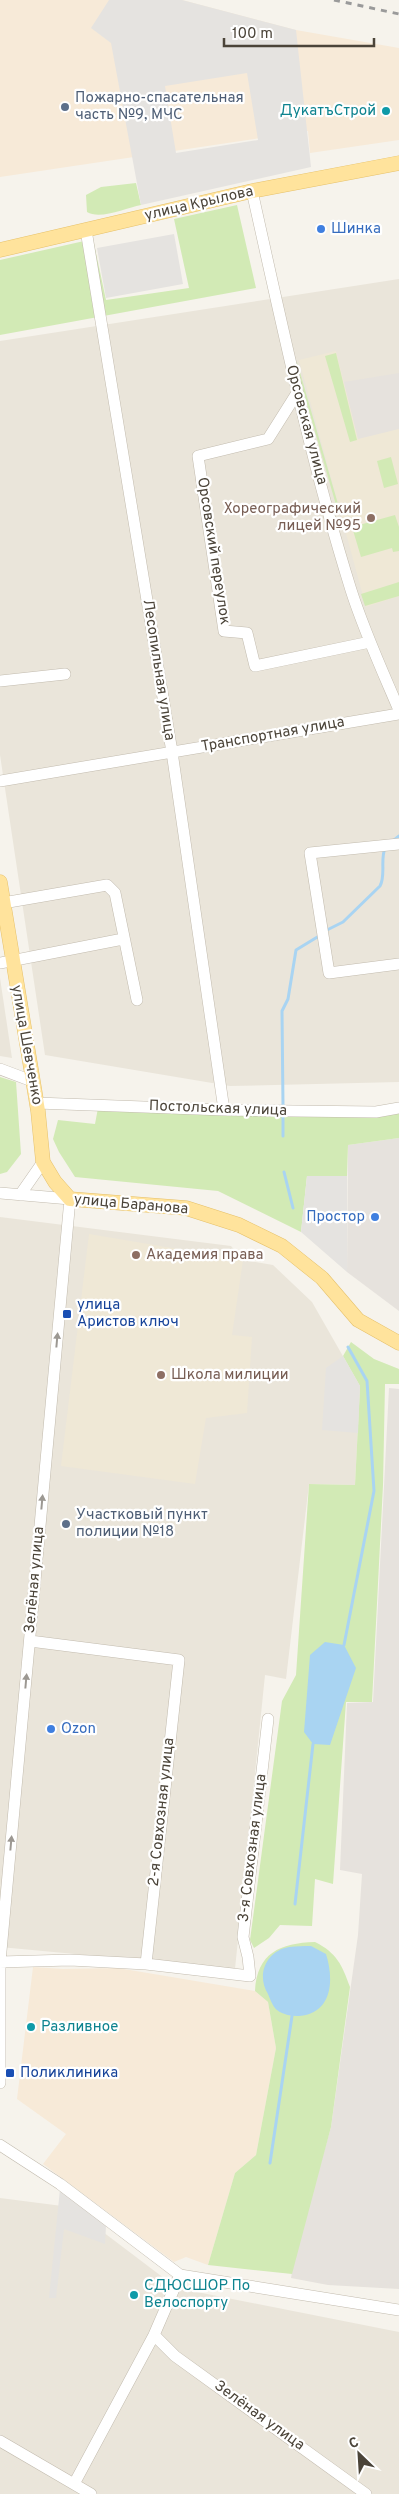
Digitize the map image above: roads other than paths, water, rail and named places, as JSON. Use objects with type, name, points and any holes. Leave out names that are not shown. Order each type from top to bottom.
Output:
[{"type":"main road","name":"улица Крылова","points":[[0,250],[252,191],[399,163]]},
{"type":"main road","name":"улица Шевченко","points":[[0,882],[6,962],[37,1103],[42,1162],[54,1182],[70,1199]]},
{"type":"main road","name":"улица Баранова","points":[[70,1199],[186,1208],[239,1224],[282,1246],[322,1278],[358,1320],[399,1343]]},
{"type":"street","name":"Орсовская улица","points":[[252,191],[297,393],[352,590],[370,642],[399,710]]},
{"type":"street","name":"Лесопильная улица","points":[[86,230],[172,752],[224,1110]]},
{"type":"street","name":"Орсовский переулок","points":[[297,393],[268,439],[198,456],[224,631],[247,633],[255,666],[370,642]]},
{"type":"street","points":[[0,680],[65,674]]},
{"type":"street","name":"Транспортная улица","points":[[0,781],[399,714]]},
{"type":"street","points":[[399,844],[310,853],[329,973],[399,964]]},
{"type":"street","points":[[3,903],[107,886],[115,893],[137,1000]]},
{"type":"street","points":[[6,962],[123,939]]},
{"type":"street","points":[[0,1069],[32,1081]]},
{"type":"street","name":"Постольская улица","points":[[37,1103],[224,1110],[376,1112],[399,1108]]},
{"type":"street","points":[[20,1195],[42,1162]]},
{"type":"street","name":"улица Баранова","points":[[0,1193],[70,1199]]},
{"type":"street","name":"Зелёная улица","points":[[0,2083],[0,1962],[70,1199]]},
{"type":"street","name":"2-я Совхозная улица","points":[[30,1641],[179,1660],[146,1964]]},
{"type":"street","name":"3-я Совхозная улица","points":[[146,1964],[250,1976],[243,1937],[268,1719]]},
{"type":"street","points":[[0,1962],[70,1960],[146,1964]]},
{"type":"street","points":[[0,2145],[60,2184],[180,2275],[399,2310]]},
{"type":"street","points":[[74,2484],[154,2335],[180,2275]]},
{"type":"street","name":"Зелёная улица","points":[[154,2335],[176,2356],[366,2494]]},
{"type":"street","points":[[0,2441],[91,2494]]},
{"type":"water","points":[[325,1642],[344,1645],[356,1668],[330,1745],[313,1744],[304,1732],[310,1655]]},
{"type":"water","points":[[311,1946],[326,1954],[329,1964],[330,1984],[325,2002],[319,2009],[310,2014],[299,2016],[282,2013],[274,2007],[265,1987],[263,1972],[265,1965],[274,1953],[281,1949]]},
{"type":"waterway","points":[[393,841],[399,836]]},
{"type":"waterway","points":[[327,930],[343,922],[380,886],[383,877],[385,848]]},
{"type":"waterway","points":[[283,1105],[282,1011],[288,999],[296,950],[319,936]]},
{"type":"waterway","points":[[283,1115],[283,1136]]},
{"type":"waterway","points":[[284,1172],[293,1208]]},
{"type":"waterway","points":[[344,1645],[374,1491],[367,1381],[348,1347]]},
{"type":"waterway","points":[[295,1904],[313,1744]]},
{"type":"waterway","points":[[270,2163],[292,2016]]},
{"type":"railway","points":[[334,0],[399,14]]},
{"type":"place","name":"Пожарно-спасательная часть №9, МЧС","points":[[65,107]]},
{"type":"place","name":"ДукатъСтрой","points":[[386,111]]},
{"type":"place","name":"Шинка","points":[[321,229]]},
{"type":"place","name":"Хореографический лицей №95","points":[[371,518]]},
{"type":"place","name":"Простор","points":[[375,1217]]},
{"type":"place","name":"Академия права","points":[[136,1255]]},
{"type":"place","name":"улица Аристов ключ","points":[[67,1314]]},
{"type":"place","name":"Школа милиции","points":[[161,1375]]},
{"type":"place","name":"Участковый пункт полиции №18","points":[[66,1524]]},
{"type":"place","name":"Ozon","points":[[51,1729]]},
{"type":"place","name":"Разливное","points":[[31,2027]]},
{"type":"place","name":"Поликлиника","points":[[10,2073]]},
{"type":"place","name":"СДЮСШОР По Велоспорту","points":[[134,2295]]}]
